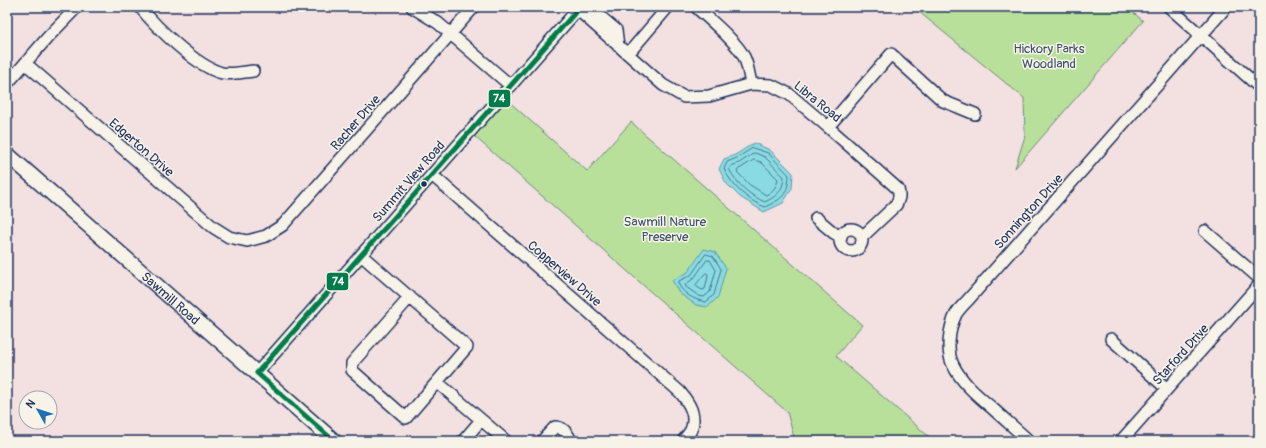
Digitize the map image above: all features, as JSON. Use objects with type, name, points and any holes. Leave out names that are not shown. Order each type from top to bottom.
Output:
[{"type":"main road","name":"Sawmill Road","points":[[7,154],[334,441]]},
{"type":"street","points":[[7,84],[48,37],[77,7]]},
{"type":"street","points":[[140,7],[164,32],[194,59],[222,73],[253,71]]},
{"type":"street","points":[[412,7],[438,23],[511,86]]},
{"type":"street","name":"Racher Drive","points":[[247,241],[266,236],[283,225],[474,7]]},
{"type":"street","points":[[589,7],[616,30],[618,46]]},
{"type":"street","points":[[628,54],[668,7]]},
{"type":"street","points":[[696,7],[734,43],[743,55],[751,84]]},
{"type":"street","points":[[1169,7],[1259,87]]},
{"type":"street","name":"Sonnington Drive","points":[[1029,441],[974,393],[962,380],[953,364],[950,351],[949,339],[956,314],[1226,7]]},
{"type":"street","name":"Libra Road","points":[[579,8],[618,46],[663,85],[684,97],[709,96],[751,84],[771,85],[789,94],[828,126],[898,189],[900,195],[896,205],[862,237]]},
{"type":"street","name":"Summit View Road","points":[[257,373],[579,8]]},
{"type":"street","points":[[828,126],[891,54],[943,101],[975,114]]},
{"type":"street","name":"Edgerton Drive","points":[[25,63],[213,228],[229,237],[247,241]]},
{"type":"street","name":"Copperview Drive","points":[[432,175],[680,392],[689,403],[693,416],[690,430],[683,441]]},
{"type":"street","points":[[816,218],[841,237]]},
{"type":"street","points":[[851,228],[861,233],[862,237],[863,240],[857,250],[850,251],[841,244],[841,237],[845,231],[851,228]]},
{"type":"street","points":[[1205,231],[1259,278]]},
{"type":"street","points":[[361,255],[468,346],[406,418],[352,370],[352,363],[410,297]]},
{"type":"street","name":"Starford Drive","points":[[1121,441],[1259,285]]},
{"type":"street","points":[[1111,339],[1167,388]]},
{"type":"street","points":[[437,382],[506,441]]},
{"type":"street","points":[[463,441],[481,420]]},
{"type":"street","points":[[542,441],[555,427],[559,427],[568,435],[571,441]]},
{"type":"green space","name":"Hickory Parks Woodland","points":[[913,7],[1127,7],[1143,21],[1015,168],[1025,136],[1024,98]]},
{"type":"green space","name":"Sawmill Nature Preserve","points":[[507,100],[587,171],[631,122],[862,325],[836,356],[934,441],[795,441],[787,412],[474,136]]},
{"type":"water","points":[[754,143],[770,150],[793,173],[792,188],[783,203],[764,212],[740,197],[726,183],[719,169],[724,159],[735,155]]},
{"type":"water","points":[[704,249],[715,252],[726,268],[718,297],[708,307],[696,305],[679,293],[672,280],[688,272]]},
{"type":"transit line","name":"74","points":[[257,373],[580,7]]},
{"type":"transit line","name":"74","points":[[257,373],[334,441]]}]
